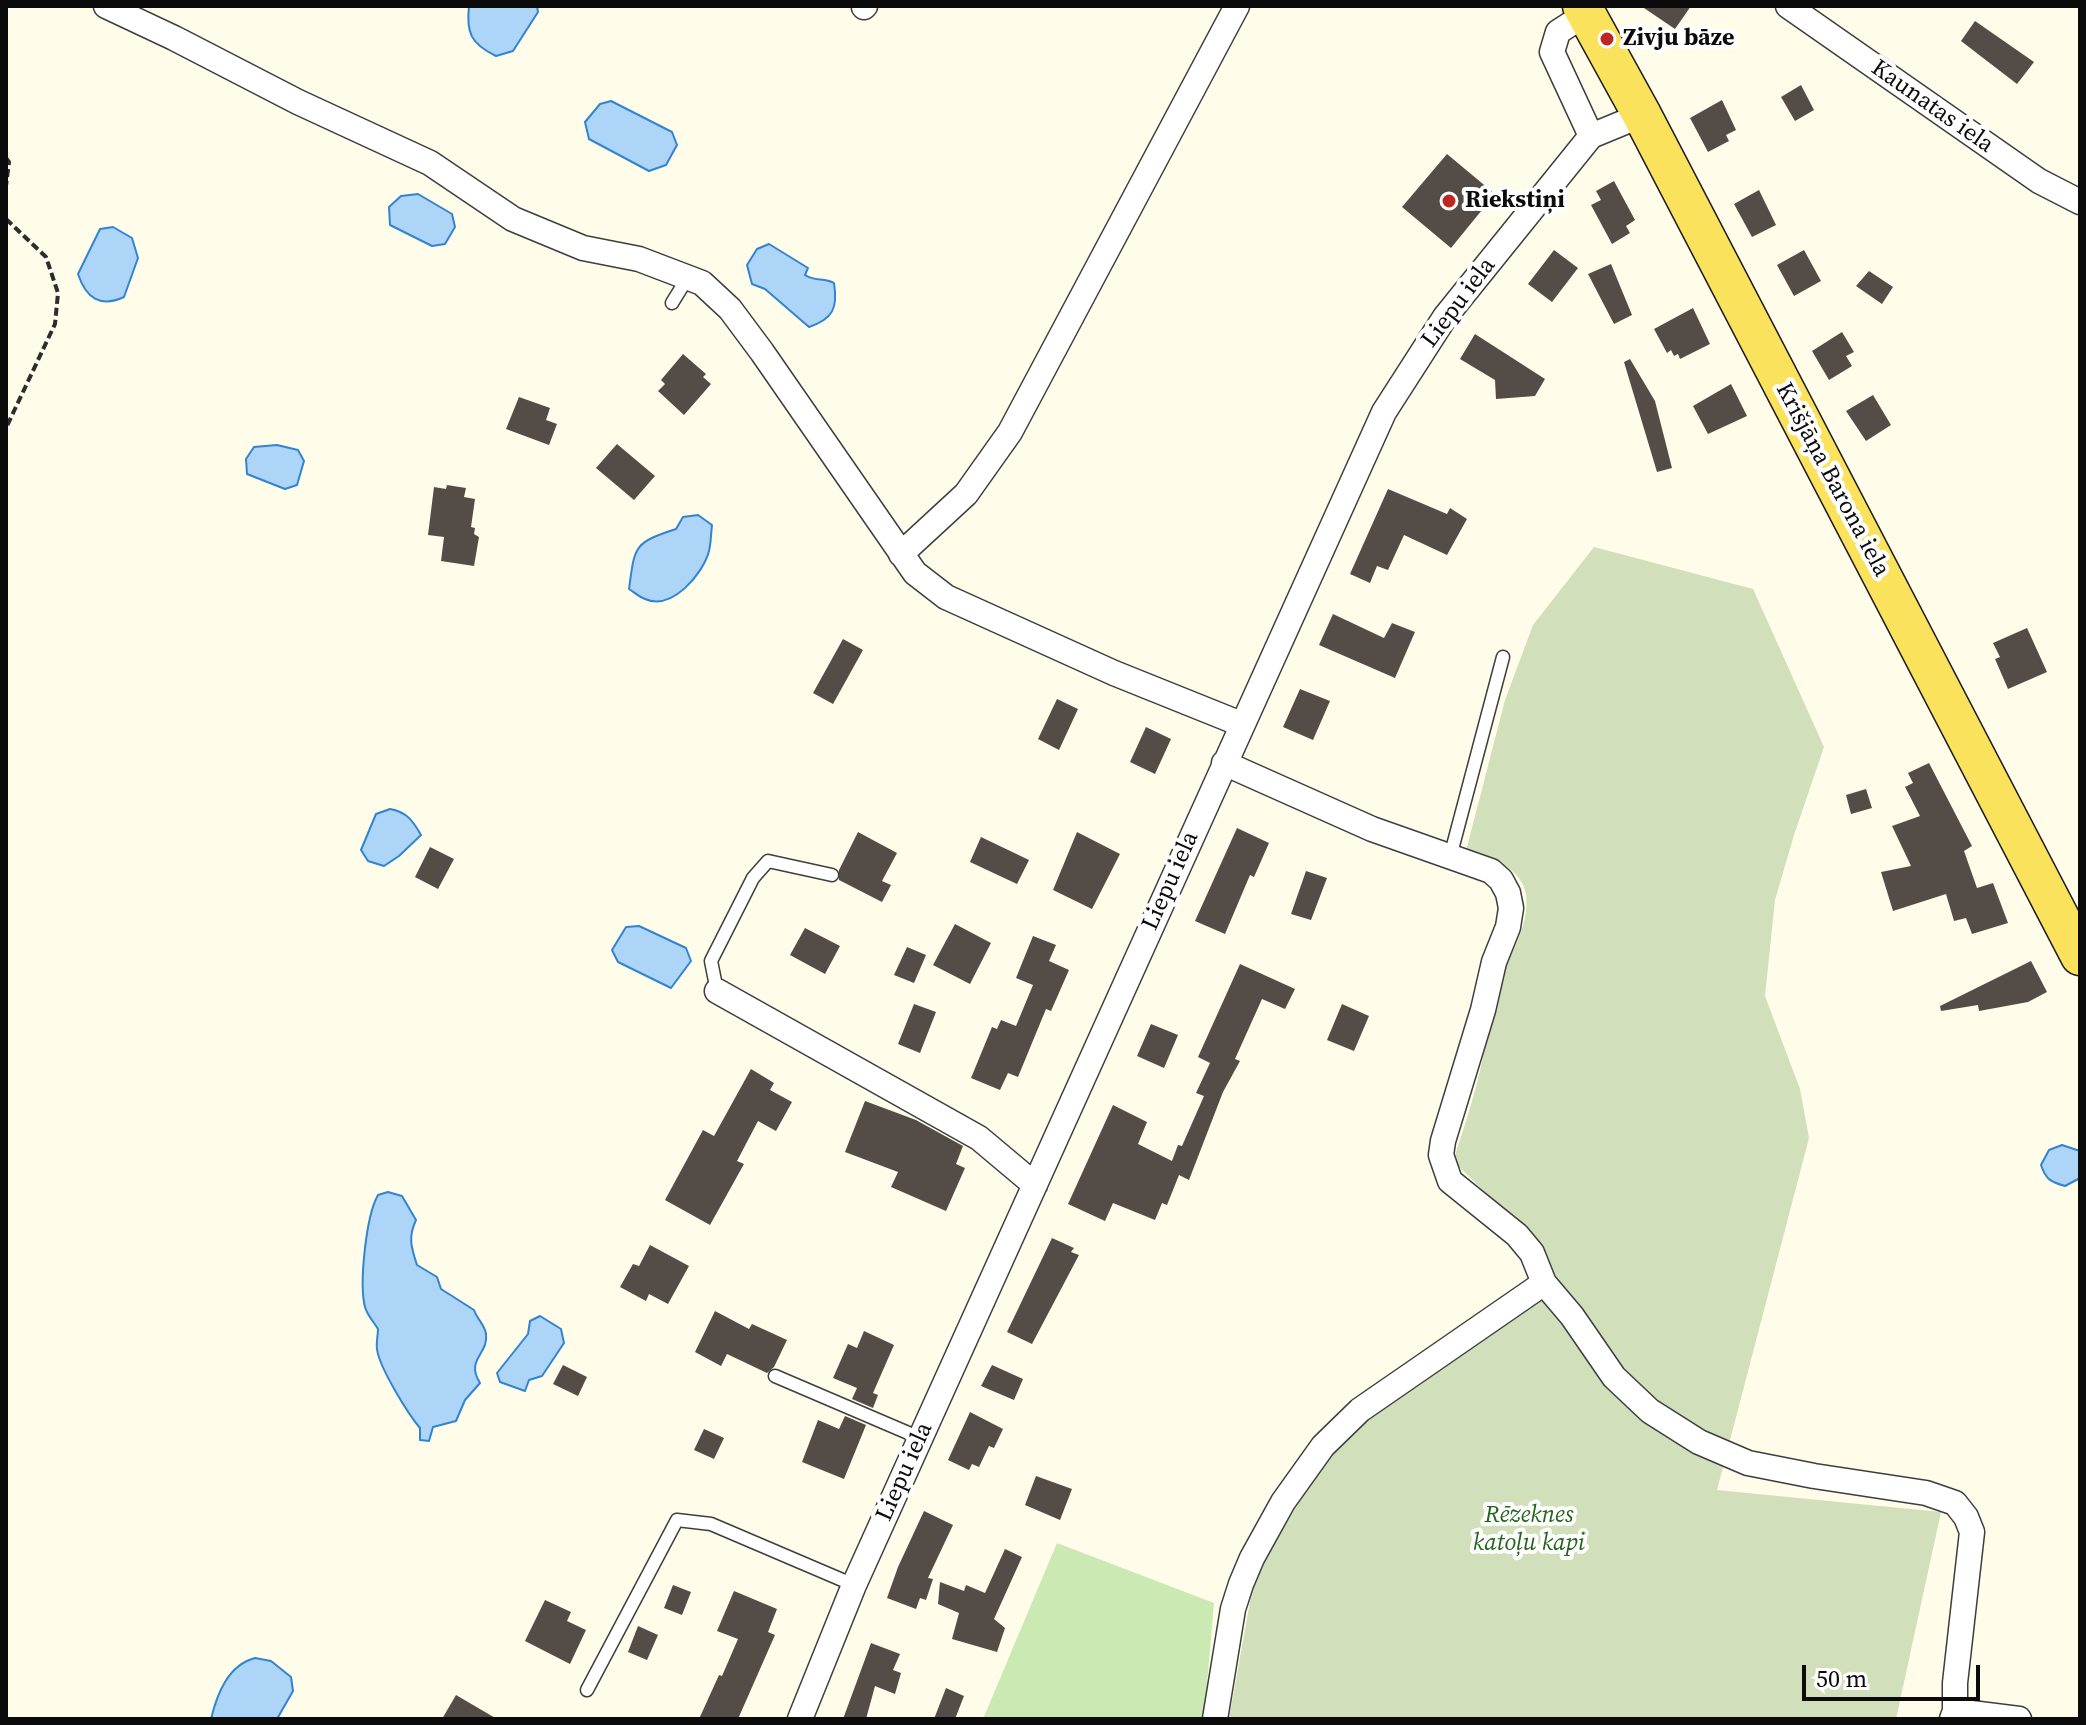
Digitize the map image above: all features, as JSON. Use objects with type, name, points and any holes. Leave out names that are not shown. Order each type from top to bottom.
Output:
[{"type":"main road","name":"Krišjāņa Barona iela","points":[[1584,10],[1642,115],[2080,956]]},
{"type":"street","points":[[106,6],[298,102],[430,163],[513,219],[583,248],[639,259],[702,283],[730,309],[915,573],[946,597],[1114,673],[1241,724]]},
{"type":"street","points":[[901,554],[966,494],[1010,432],[1237,6]]},
{"type":"street","name":"Kaunatas iela","points":[[1788,6],[2039,181],[2080,202]]},
{"type":"street","points":[[1584,10],[1558,32],[1552,52],[1591,136]]},
{"type":"street","name":"Liepu iela","points":[[800,1719],[854,1585],[1384,412],[1445,317],[1591,136],[1642,115]]},
{"type":"street","points":[[1224,763],[1372,829],[1491,871],[1501,880],[1511,908],[1508,927],[1494,962],[1483,1010],[1443,1141],[1443,1167],[1450,1181],[1517,1235],[1532,1253],[1544,1283],[1572,1316],[1614,1377],[1650,1411],[1699,1442],[1748,1463],[1926,1493],[1955,1503],[1966,1517],[1972,1532],[1954,1715],[2019,1719]]},
{"type":"street","points":[[717,991],[979,1138],[1035,1185]]},
{"type":"street","points":[[1215,1719],[1233,1609],[1241,1584],[1283,1502],[1323,1446],[1371,1401],[1544,1283]]},
{"type":"lane","points":[[672,303],[688,277]]},
{"type":"lane","points":[[1450,857],[1503,657]]},
{"type":"lane","points":[[717,991],[711,961],[753,878],[768,861],[832,875]]},
{"type":"lane","points":[[775,1376],[920,1438]]},
{"type":"lane","points":[[587,1690],[677,1520],[711,1524],[854,1585]]},
{"type":"path","points":[[6,158],[9,162],[6,186]]},
{"type":"path","points":[[6,219],[46,257],[58,293],[55,324],[6,428]]},
{"type":"green space","name":"Rēzeknes katoļu kapi","points":[[1594,547],[1753,589],[1824,747],[1775,900],[1765,996],[1800,1089],[1809,1138],[1717,1490],[1941,1512],[1896,1719],[1229,1719],[1254,1579],[1313,1478],[1355,1422],[1511,1311],[1547,1258],[1525,1231],[1453,1161],[1475,1089],[1497,995],[1523,925],[1527,902],[1525,890],[1516,874],[1501,864],[1466,851],[1505,700],[1533,625]]},
{"type":"green space","points":[[1057,1543],[1214,1603],[1204,1719],[983,1719]]},
{"type":"water","points":[[469,6],[537,6],[538,12],[513,51],[496,56],[472,37],[468,24]]},
{"type":"water","points":[[611,101],[672,132],[677,145],[666,165],[649,171],[589,139],[585,122],[600,104]]},
{"type":"water","points":[[418,194],[452,214],[455,227],[445,244],[432,246],[390,225],[389,207],[401,196]]},
{"type":"water","points":[[113,227],[132,238],[138,258],[124,297],[101,301],[90,295],[78,274],[100,229]]},
{"type":"water","points":[[769,244],[808,268],[805,275],[834,283],[834,306],[824,320],[809,327],[765,289],[752,284],[747,265],[757,249]]},
{"type":"water","points":[[277,445],[298,450],[304,461],[297,485],[285,489],[247,474],[246,459],[254,447]]},
{"type":"water","points":[[698,515],[712,525],[709,551],[700,570],[685,588],[666,600],[655,601],[629,589],[639,548],[651,538],[676,529],[683,517]]},
{"type":"water","points":[[390,809],[409,818],[421,835],[384,866],[368,861],[361,850],[376,814]]},
{"type":"water","points":[[639,926],[686,948],[691,961],[671,988],[618,962],[612,950],[626,927]]},
{"type":"water","points":[[2062,1145],[2080,1151],[2080,1178],[2065,1186],[2050,1180],[2041,1165],[2049,1150]]},
{"type":"water","points":[[388,1192],[402,1196],[416,1220],[411,1242],[417,1265],[437,1277],[441,1289],[474,1310],[486,1334],[475,1368],[480,1383],[465,1400],[456,1421],[433,1427],[429,1441],[420,1440],[420,1428],[383,1367],[377,1349],[378,1329],[369,1316],[363,1296],[363,1267],[370,1218],[378,1195]]},
{"type":"water","points":[[540,1316],[561,1329],[564,1343],[542,1376],[529,1380],[525,1391],[500,1382],[497,1373],[528,1334],[530,1321]]},
{"type":"water","points":[[255,1658],[271,1661],[291,1677],[293,1691],[277,1719],[211,1719],[225,1682],[238,1667]]},
{"type":"building","points":[[1641,6],[1691,6],[1675,29]]},
{"type":"building","points":[[1975,21],[2034,62],[2017,84],[1961,41]]},
{"type":"building","points":[[1801,85],[1814,110],[1795,121],[1781,97]]},
{"type":"building","points":[[1722,100],[1736,130],[1726,135],[1729,141],[1708,152],[1690,118]]},
{"type":"building","name":"Riekstiņi","points":[[1447,154],[1495,194],[1451,248],[1402,207]]},
{"type":"building","points":[[1614,181],[1635,220],[1626,226],[1630,233],[1612,244],[1591,205],[1601,200],[1596,191]]},
{"type":"building","points":[[1759,190],[1776,225],[1752,237],[1734,204]]},
{"type":"building","points":[[1554,250],[1578,268],[1552,302],[1528,284]]},
{"type":"building","points":[[1804,250],[1821,281],[1794,296],[1777,265]]},
{"type":"building","points":[[1611,264],[1632,315],[1614,324],[1588,274]]},
{"type":"building","points":[[1869,271],[1893,287],[1882,304],[1856,286]]},
{"type":"building","points":[[1693,308],[1710,344],[1680,359],[1671,350],[1667,353],[1654,329]]},
{"type":"building","points":[[1842,332],[1854,352],[1846,356],[1852,366],[1829,380],[1812,351]]},
{"type":"building","points":[[1475,334],[1545,379],[1535,396],[1496,399],[1495,380],[1460,359]]},
{"type":"building","points":[[683,354],[706,374],[703,377],[711,384],[684,415],[658,391],[665,384],[661,380]]},
{"type":"building","points":[[1630,359],[1655,401],[1672,468],[1657,472],[1624,362]]},
{"type":"building","points":[[1731,384],[1747,416],[1708,434],[1693,406]]},
{"type":"building","points":[[1873,395],[1891,425],[1866,441],[1846,411]]},
{"type":"building","points":[[519,397],[550,408],[546,420],[557,424],[549,445],[506,429]]},
{"type":"building","points":[[617,444],[655,476],[634,500],[596,468]]},
{"type":"building","points":[[447,485],[466,488],[464,497],[475,499],[471,527],[475,528],[474,534],[479,537],[474,566],[441,561],[444,537],[428,535],[434,487],[446,489]]},
{"type":"building","points":[[1388,489],[1447,514],[1450,508],[1467,519],[1447,555],[1404,535],[1388,570],[1377,566],[1370,583],[1350,574]]},
{"type":"building","points":[[1333,614],[1384,638],[1392,623],[1415,632],[1395,678],[1319,645]]},
{"type":"building","points":[[2027,628],[2047,672],[2008,689],[1995,659],[2000,657],[1993,643]]},
{"type":"building","points":[[843,639],[863,650],[833,704],[813,693]]},
{"type":"building","points":[[1300,689],[1330,701],[1313,740],[1283,727]]},
{"type":"building","points":[[1057,699],[1078,709],[1059,750],[1038,739]]},
{"type":"building","points":[[1146,727],[1171,739],[1155,774],[1130,762]]},
{"type":"building","points":[[1929,763],[1972,846],[1964,851],[1977,888],[1993,883],[2008,923],[1972,934],[1966,918],[1954,921],[1946,894],[1893,911],[1881,872],[1911,866],[1892,826],[1920,816],[1905,787],[1913,783],[1908,773]]},
{"type":"building","points":[[1866,789],[1872,808],[1851,814],[1846,795]]},
{"type":"building","points":[[1237,828],[1269,843],[1254,877],[1250,875],[1225,934],[1195,921]]},
{"type":"building","points":[[858,832],[897,853],[882,881],[891,885],[882,902],[839,880],[839,870]]},
{"type":"building","points":[[1077,832],[1120,854],[1092,909],[1053,890]]},
{"type":"building","points":[[981,837],[1029,860],[1017,884],[970,862]]},
{"type":"building","points":[[430,847],[454,859],[438,889],[415,877]]},
{"type":"building","points":[[1306,871],[1327,878],[1311,920],[1291,914]]},
{"type":"building","points":[[955,924],[991,943],[970,984],[933,965]]},
{"type":"building","points":[[805,928],[840,946],[825,974],[790,955]]},
{"type":"building","points":[[1033,936],[1056,945],[1049,961],[1069,970],[1051,1011],[1046,1009],[1018,1077],[1008,1073],[1000,1090],[971,1078],[992,1027],[997,1029],[1001,1020],[1016,1026],[1033,985],[1016,978]]},
{"type":"building","points":[[907,947],[926,955],[914,983],[894,975]]},
{"type":"building","points":[[2031,961],[2047,992],[2028,1002],[1979,1011],[1978,1005],[1941,1011],[1940,1006]]},
{"type":"building","points":[[1240,964],[1295,989],[1285,1009],[1262,999],[1235,1059],[1240,1061],[1223,1092],[1189,1180],[1179,1175],[1167,1205],[1162,1203],[1155,1220],[1113,1203],[1105,1221],[1068,1204],[1113,1105],[1147,1122],[1138,1144],[1172,1161],[1204,1096],[1196,1093],[1210,1063],[1198,1057]]},
{"type":"building","points":[[914,1004],[936,1012],[920,1053],[898,1044]]},
{"type":"building","points":[[1342,1004],[1369,1016],[1354,1051],[1327,1040]]},
{"type":"building","points":[[1151,1024],[1178,1035],[1164,1068],[1137,1056]]},
{"type":"building","points":[[751,1069],[774,1083],[770,1090],[792,1102],[776,1131],[758,1121],[737,1161],[744,1164],[710,1225],[665,1200],[703,1130],[714,1136]]},
{"type":"building","points":[[865,1101],[916,1120],[963,1146],[956,1164],[965,1168],[946,1211],[891,1187],[898,1172],[845,1152]]},
{"type":"building","points":[[1052,1238],[1074,1248],[1071,1252],[1079,1255],[1032,1344],[1007,1332]]},
{"type":"building","points":[[650,1245],[689,1266],[668,1304],[649,1294],[646,1301],[620,1287],[633,1264],[639,1266]]},
{"type":"building","points":[[715,1311],[749,1329],[752,1324],[787,1340],[774,1367],[767,1373],[727,1354],[721,1366],[695,1352]]},
{"type":"building","points":[[864,1331],[894,1345],[873,1393],[878,1395],[873,1408],[852,1399],[857,1388],[833,1378],[848,1344],[857,1348]]},
{"type":"building","points":[[563,1365],[587,1377],[578,1396],[553,1384]]},
{"type":"building","points":[[992,1365],[1023,1379],[1014,1400],[981,1386]]},
{"type":"building","points":[[970,1412],[1003,1429],[994,1448],[989,1446],[979,1467],[972,1464],[969,1470],[948,1460]]},
{"type":"building","points":[[845,1416],[866,1425],[844,1479],[802,1462],[818,1420],[839,1429]]},
{"type":"building","points":[[704,1429],[724,1438],[714,1459],[694,1450]]},
{"type":"building","points":[[1036,1476],[1072,1489],[1060,1520],[1025,1505]]},
{"type":"building","points":[[924,1511],[953,1525],[928,1578],[933,1579],[926,1600],[920,1598],[916,1609],[887,1598]]},
{"type":"building","points":[[1005,1549],[1022,1557],[994,1619],[1005,1628],[997,1652],[952,1639],[959,1613],[938,1604],[940,1582],[964,1591],[966,1585],[985,1593]]},
{"type":"building","points":[[673,1585],[691,1592],[682,1615],[664,1608]]},
{"type":"building","points":[[734,1591],[777,1609],[768,1632],[775,1635],[738,1719],[699,1719],[738,1639],[717,1631]]},
{"type":"building","points":[[545,1600],[571,1612],[567,1621],[586,1630],[570,1664],[525,1641]]},
{"type":"building","points":[[638,1626],[658,1635],[647,1660],[628,1652]]},
{"type":"building","points":[[871,1643],[900,1654],[893,1670],[901,1673],[895,1694],[875,1686],[866,1719],[843,1719]]},
{"type":"building","points":[[946,1688],[964,1696],[955,1719],[934,1719]]},
{"type":"building","points":[[456,1695],[497,1719],[442,1719]]},
{"type":"place","name":"Zivju bāze","points":[[1607,39]]},
{"type":"place","name":"Riekstiņi","points":[[1449,201]]}]
